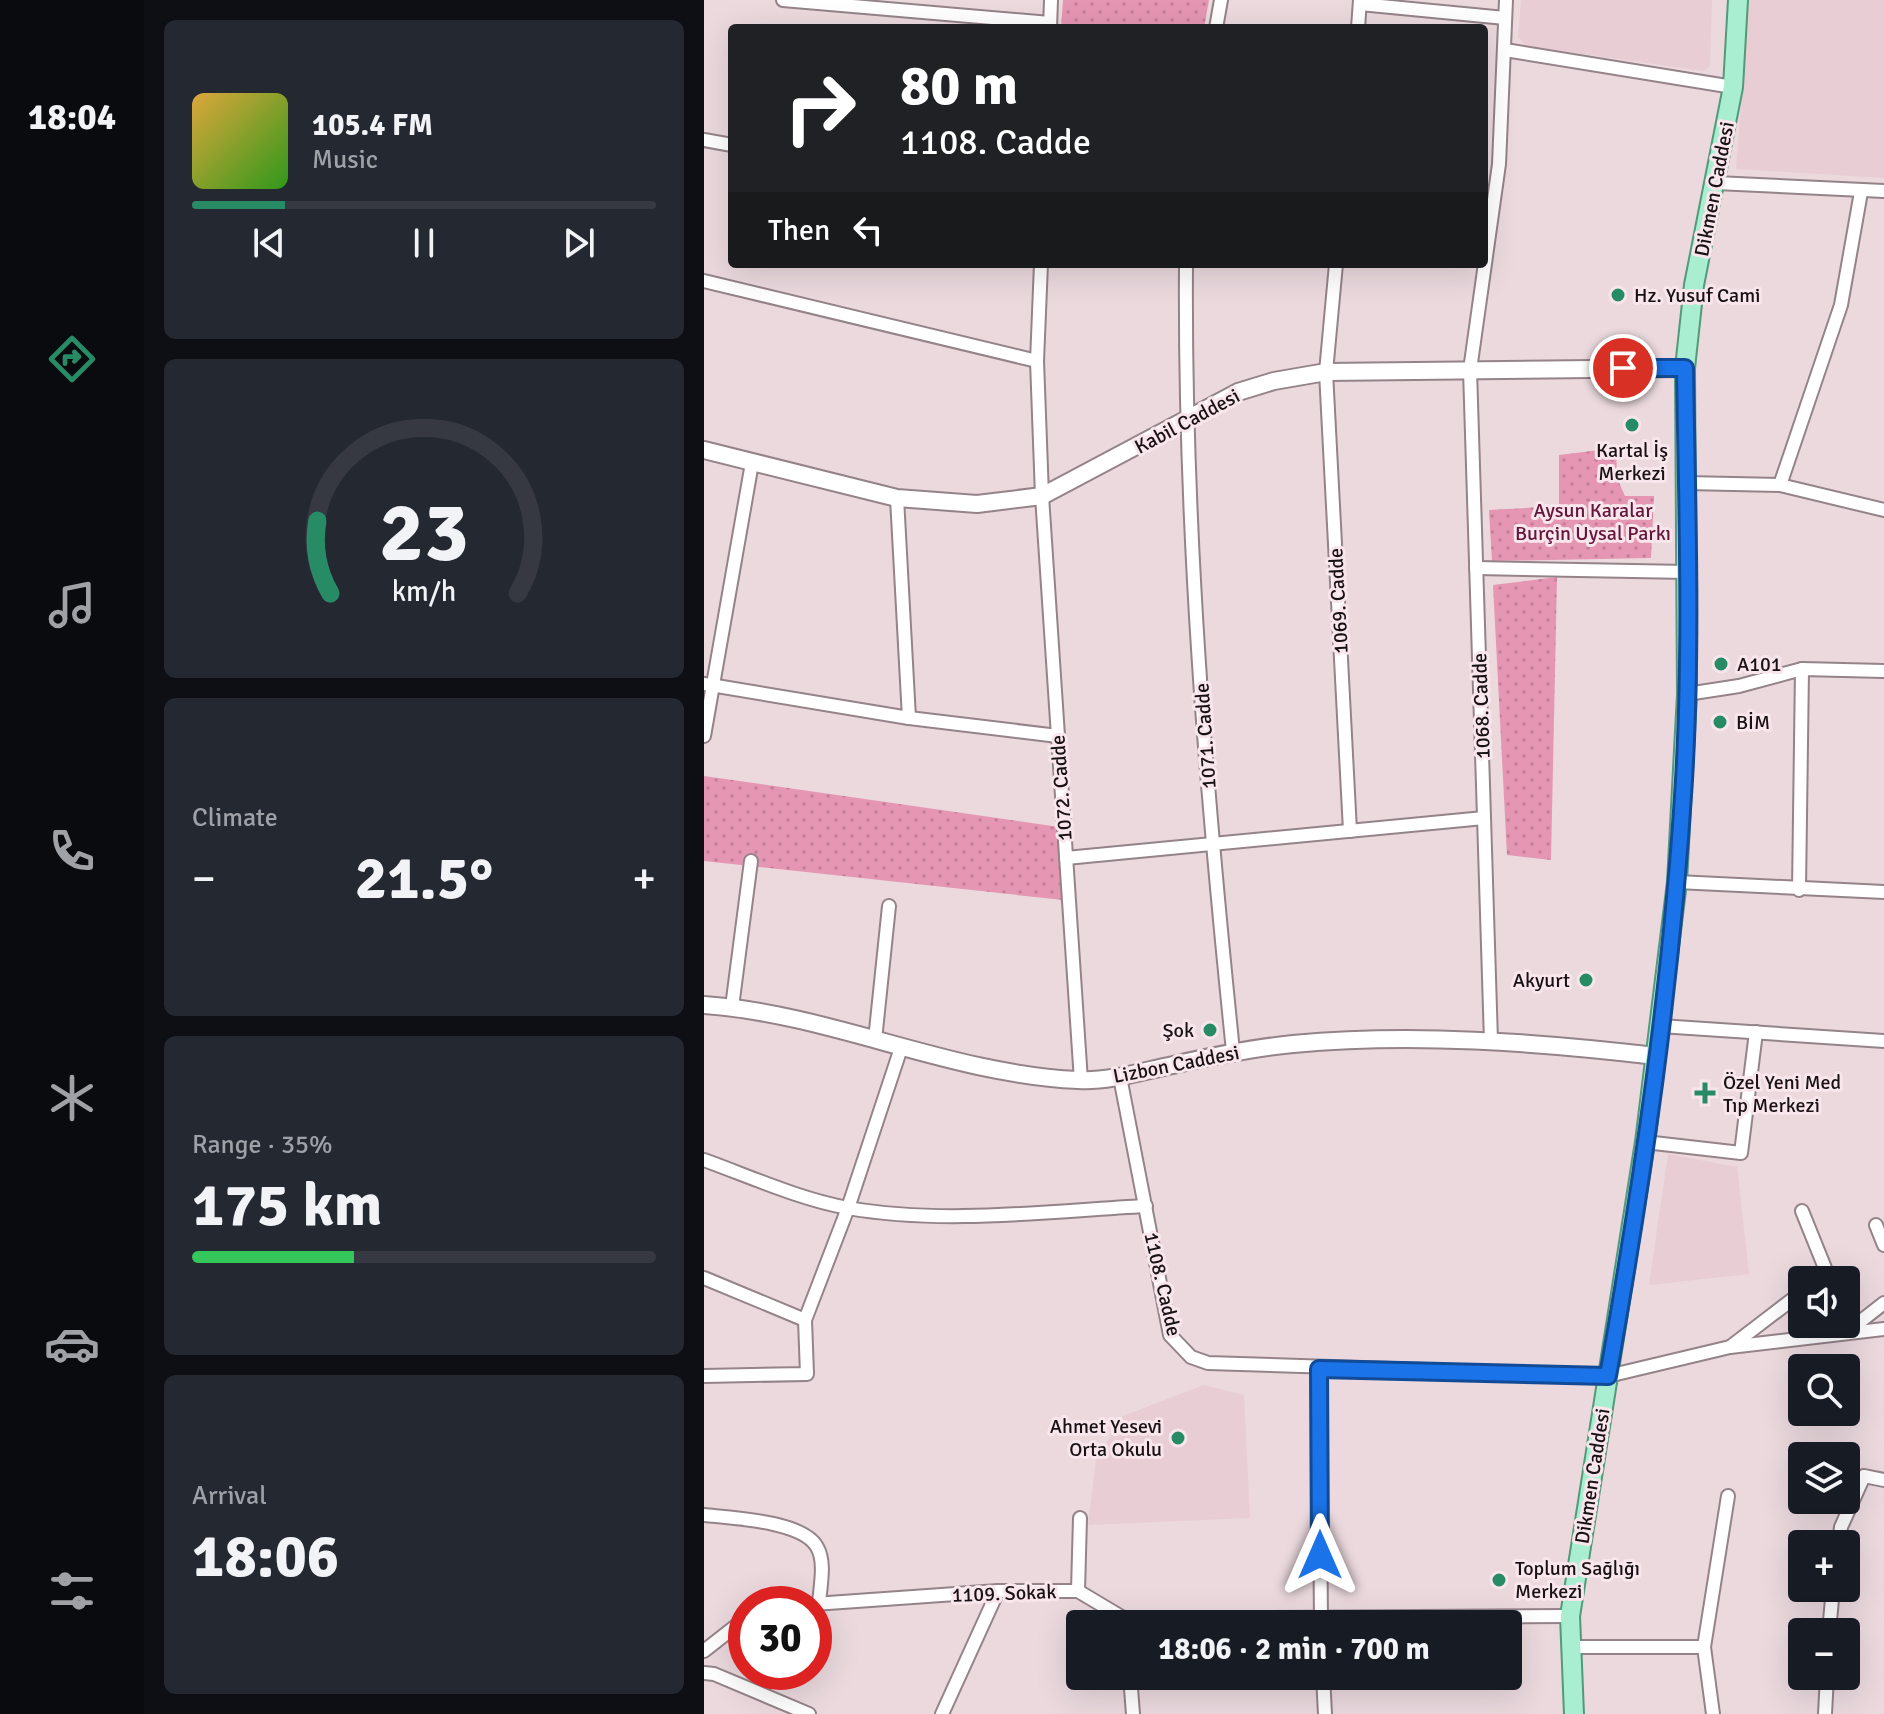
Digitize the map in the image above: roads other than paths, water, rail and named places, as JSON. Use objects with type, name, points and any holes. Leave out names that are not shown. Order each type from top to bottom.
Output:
[{"type":"main road","name":"Dikmen Caddesi","points":[[1574,1714],[1570,1616],[1645,1142],[1677,882],[1687,694],[1685,368],[1694,285],[1733,87],[1738,0]]},
{"type":"main road","name":"Kabil Caddesi","points":[[704,450],[897,498],[977,504],[1042,496],[1238,392],[1274,381],[1326,372],[1685,368]]},
{"type":"main road","name":"Lizbon Caddesi","points":[[704,1005],[779,1014],[1004,1074],[1081,1081],[1120,1077],[1233,1051],[1346,1040],[1491,1041],[1656,1056]]},
{"type":"street","points":[[1050,24],[1051,0]]},
{"type":"street","points":[[1217,24],[1221,0]]},
{"type":"street","name":"1068. Cadde","points":[[1488,242],[1499,164],[1506,0]]},
{"type":"street","points":[[790,1],[1029,24]]},
{"type":"street","points":[[1358,24],[1360,2],[1505,18]]},
{"type":"street","points":[[1505,50],[1733,87]]},
{"type":"street","points":[[704,140],[728,144]]},
{"type":"street","points":[[1716,183],[1884,191]]},
{"type":"street","points":[[1780,485],[1841,305],[1861,192]]},
{"type":"street","name":"1072. Cadde","points":[[1041,268],[1037,361],[1042,496],[1081,1081]]},
{"type":"street","name":"1071. Cadde","points":[[1186,268],[1185,420],[1211,844],[1233,1051]]},
{"type":"street","name":"1069. Cadde","points":[[1336,268],[1326,372],[1350,831]]},
{"type":"street","name":"1068. Cadde","points":[[1484,268],[1470,370],[1491,1041]]},
{"type":"street","points":[[704,281],[1037,361]]},
{"type":"street","points":[[704,736],[708,685],[752,463]]},
{"type":"street","points":[[1686,483],[1780,485],[1884,510]]},
{"type":"street","points":[[897,498],[909,718]]},
{"type":"street","points":[[1476,568],[1687,572]]},
{"type":"street","points":[[1687,694],[1739,686],[1802,669],[1884,671]]},
{"type":"street","points":[[1799,890],[1802,669]]},
{"type":"street","points":[[708,685],[909,718],[1058,736]]},
{"type":"street","points":[[1066,858],[1484,818]]},
{"type":"street","points":[[732,1007],[751,861]]},
{"type":"street","points":[[1677,882],[1884,892]]},
{"type":"street","points":[[875,1040],[889,906]]},
{"type":"street","points":[[1660,1026],[1884,1041]]},
{"type":"street","points":[[1645,1142],[1741,1153],[1756,1032]]},
{"type":"street","points":[[704,1376],[807,1374],[805,1320],[848,1208],[901,1048]]},
{"type":"street","name":"1108. Cadde","points":[[1120,1077],[1170,1335],[1178,1347],[1208,1363],[1608,1376],[1730,1347],[1809,1338]]},
{"type":"street","points":[[704,1160],[848,1208],[943,1216],[1146,1206]]},
{"type":"street","points":[[1802,1211],[1824,1266]]},
{"type":"street","points":[[1876,1225],[1884,1245]]},
{"type":"street","points":[[704,1278],[805,1320]]},
{"type":"street","points":[[1730,1347],[1788,1303]]},
{"type":"street","points":[[1860,1322],[1884,1303]]},
{"type":"street","name":"1108. Cadde","points":[[1860,1332],[1884,1329]]},
{"type":"street","points":[[1319,1369],[1321,1610]]},
{"type":"street","points":[[1841,1530],[1864,1476],[1884,1480]]},
{"type":"street","points":[[1713,1714],[1704,1647],[1728,1496]]},
{"type":"street","points":[[704,1515],[784,1526],[808,1535],[819,1548],[817,1586]]},
{"type":"street","points":[[1078,1591],[1080,1518]]},
{"type":"street","points":[[942,1714],[998,1591]]},
{"type":"street","name":"1109. Sokak","points":[[832,1603],[998,1591],[1078,1591],[1107,1610]]},
{"type":"street","name":"1109. Sokak","points":[[1522,1617],[1570,1616]]},
{"type":"street","points":[[704,1651],[728,1632]]},
{"type":"street","points":[[1569,1647],[1704,1647]]},
{"type":"street","points":[[704,1673],[714,1674],[809,1714]]},
{"type":"street","points":[[1131,1690],[1133,1714]]},
{"type":"street","points":[[1324,1690],[1325,1714]]},
{"type":"street","points":[[1825,1714],[1826,1690]]},
{"type":"place","name":"Hz. Yusuf Cami","points":[[1618,295]]},
{"type":"place","name":"Kartal İş Merkezi","points":[[1632,425]]},
{"type":"place","name":"A101","points":[[1721,664]]},
{"type":"place","name":"BİM","points":[[1720,722]]},
{"type":"place","name":"Akyurt","points":[[1586,980]]},
{"type":"place","name":"Şok","points":[[1210,1030]]},
{"type":"place","name":"Özel Yeni Med Tıp Merkezi","points":[[1705,1093]]},
{"type":"place","name":"Ahmet Yesevi Orta Okulu","points":[[1178,1438]]},
{"type":"place","name":"Toplum Sağlığı Merkezi","points":[[1499,1580]]},
{"type":"park label","name":"Aysun Karalar Burçin Uysal Parkı","points":[[1593,522]]}]
